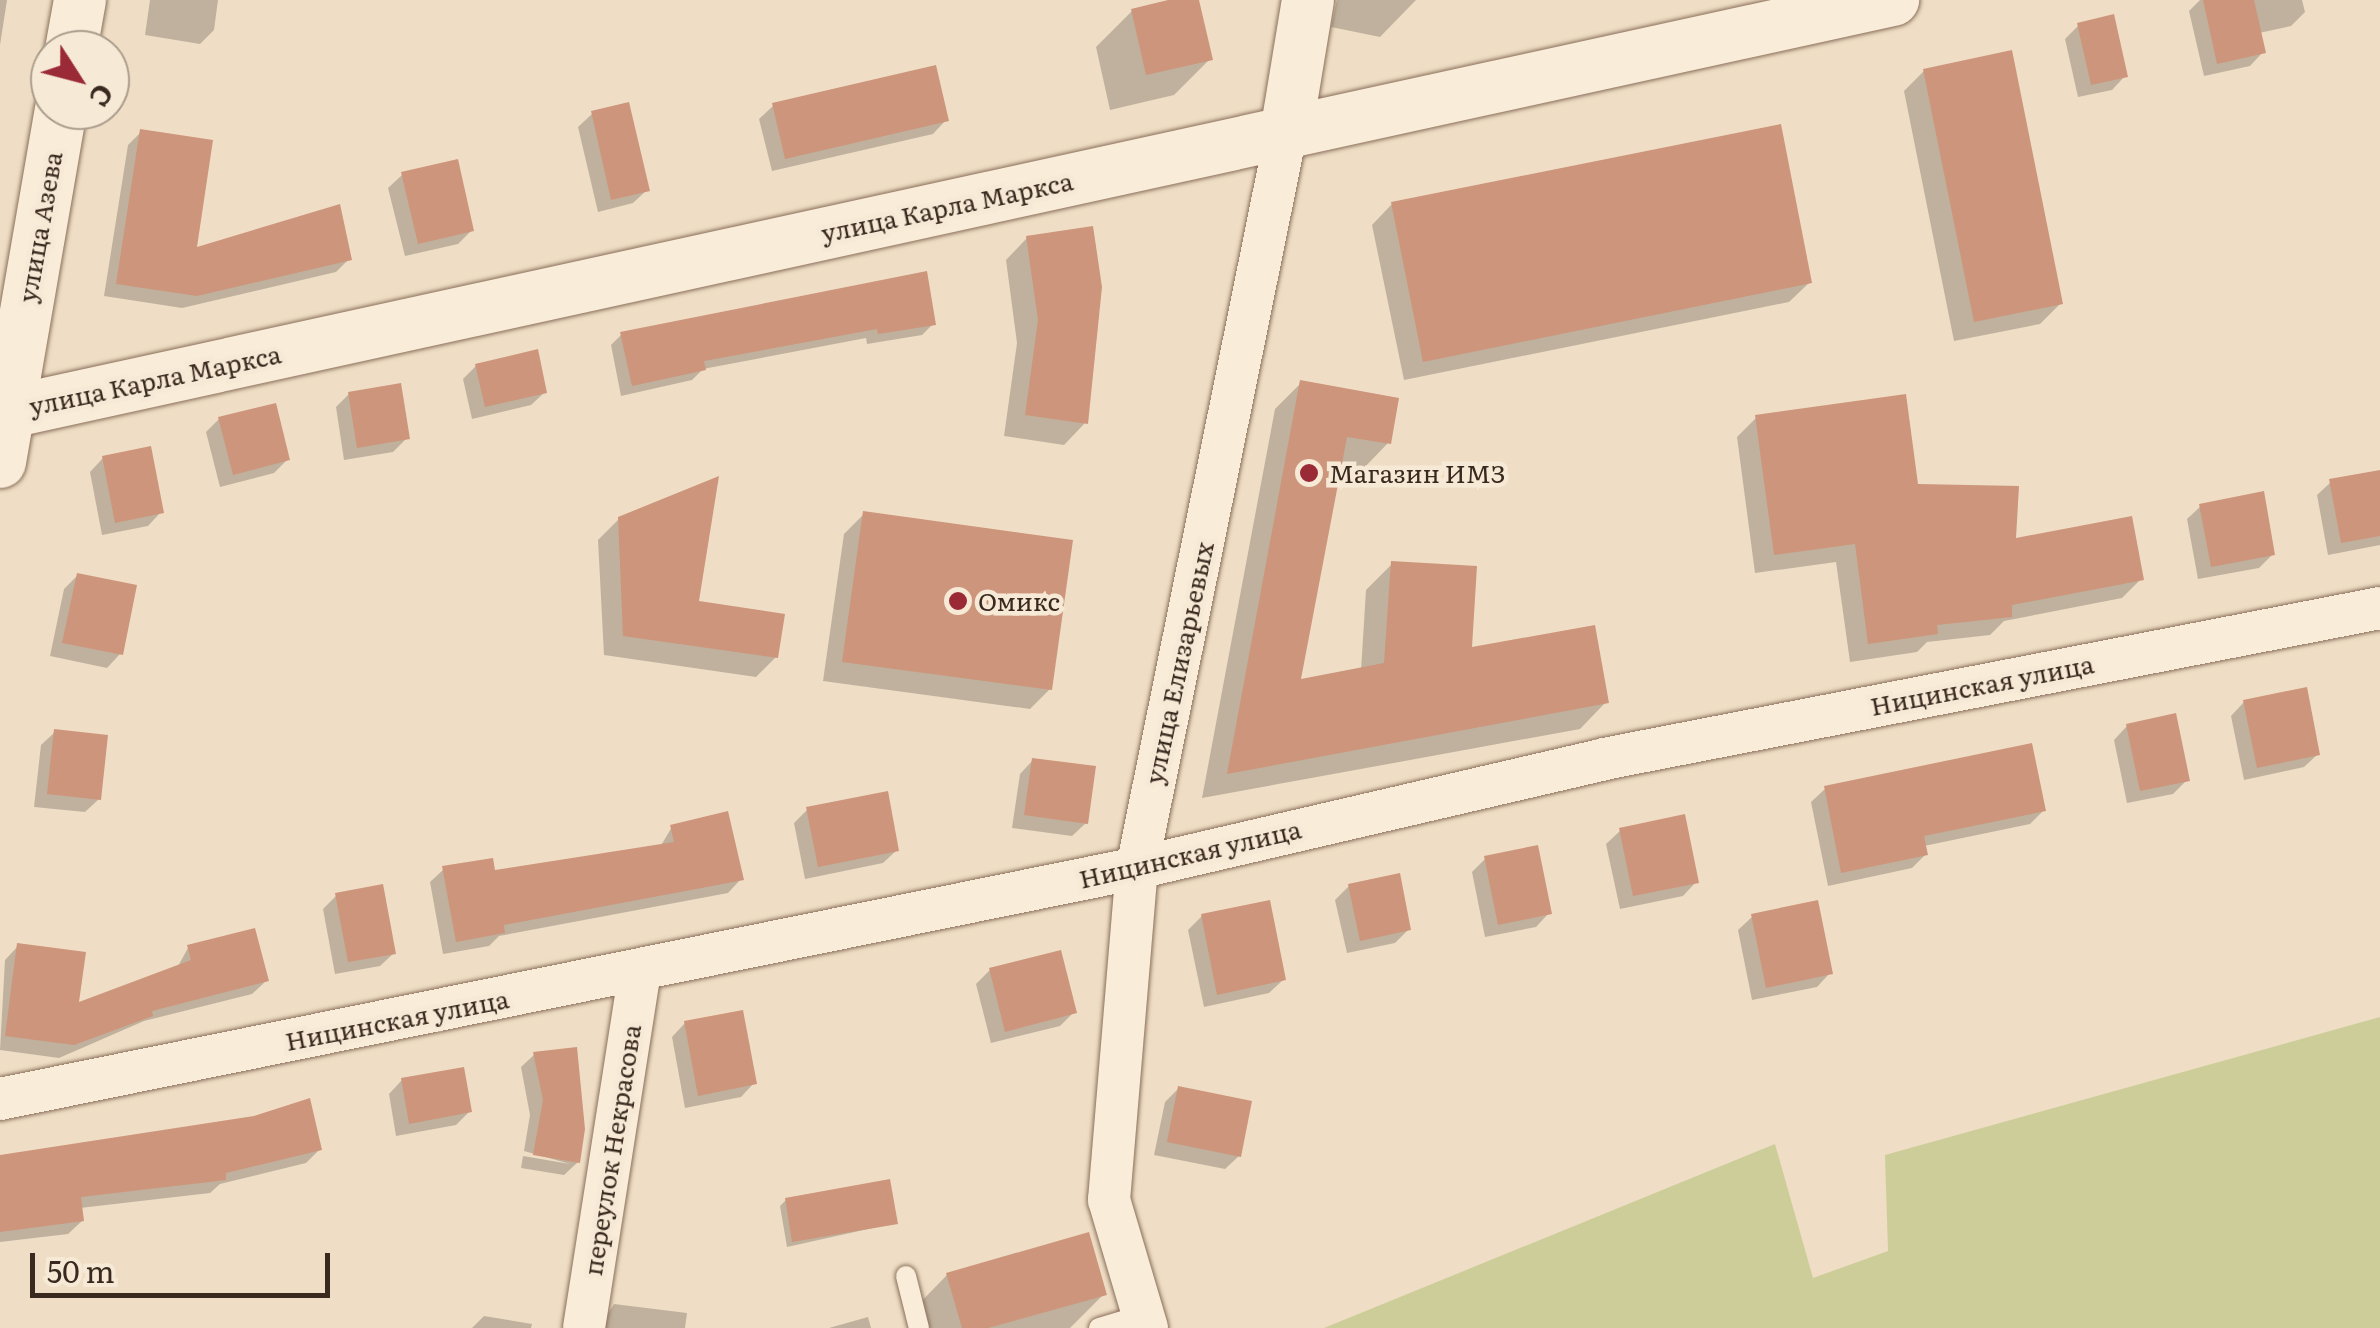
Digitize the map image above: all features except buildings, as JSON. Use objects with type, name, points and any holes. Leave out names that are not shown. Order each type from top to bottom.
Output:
[{"type":"street","points":[[75,30],[80,0]]},
{"type":"street","name":"улица Елизарьевых","points":[[1145,1321],[1109,1200],[1137,868],[1286,133],[1308,0]]},
{"type":"street","name":"улица Карла Маркса","points":[[3,430],[1286,133],[1894,0]]},
{"type":"street","name":"улица Азева","points":[[3,430],[56,130]]},
{"type":"street","name":"Ницинская улица","points":[[0,1099],[1137,868],[1604,759],[2380,608]]},
{"type":"street","name":"переулок Некрасова","points":[[584,1328],[640,971]]},
{"type":"lane","points":[[906,1276],[919,1328]]},
{"type":"lane","points":[[1099,1328],[1145,1321]]},
{"type":"green space","points":[[2380,1017],[2380,1328],[1324,1328],[1775,1144],[1813,1278],[1888,1251],[1885,1155]]},
{"type":"place","name":"Магазин ИМЗ","points":[[1309,473]]},
{"type":"place","name":"Омикс","points":[[958,601]]}]
